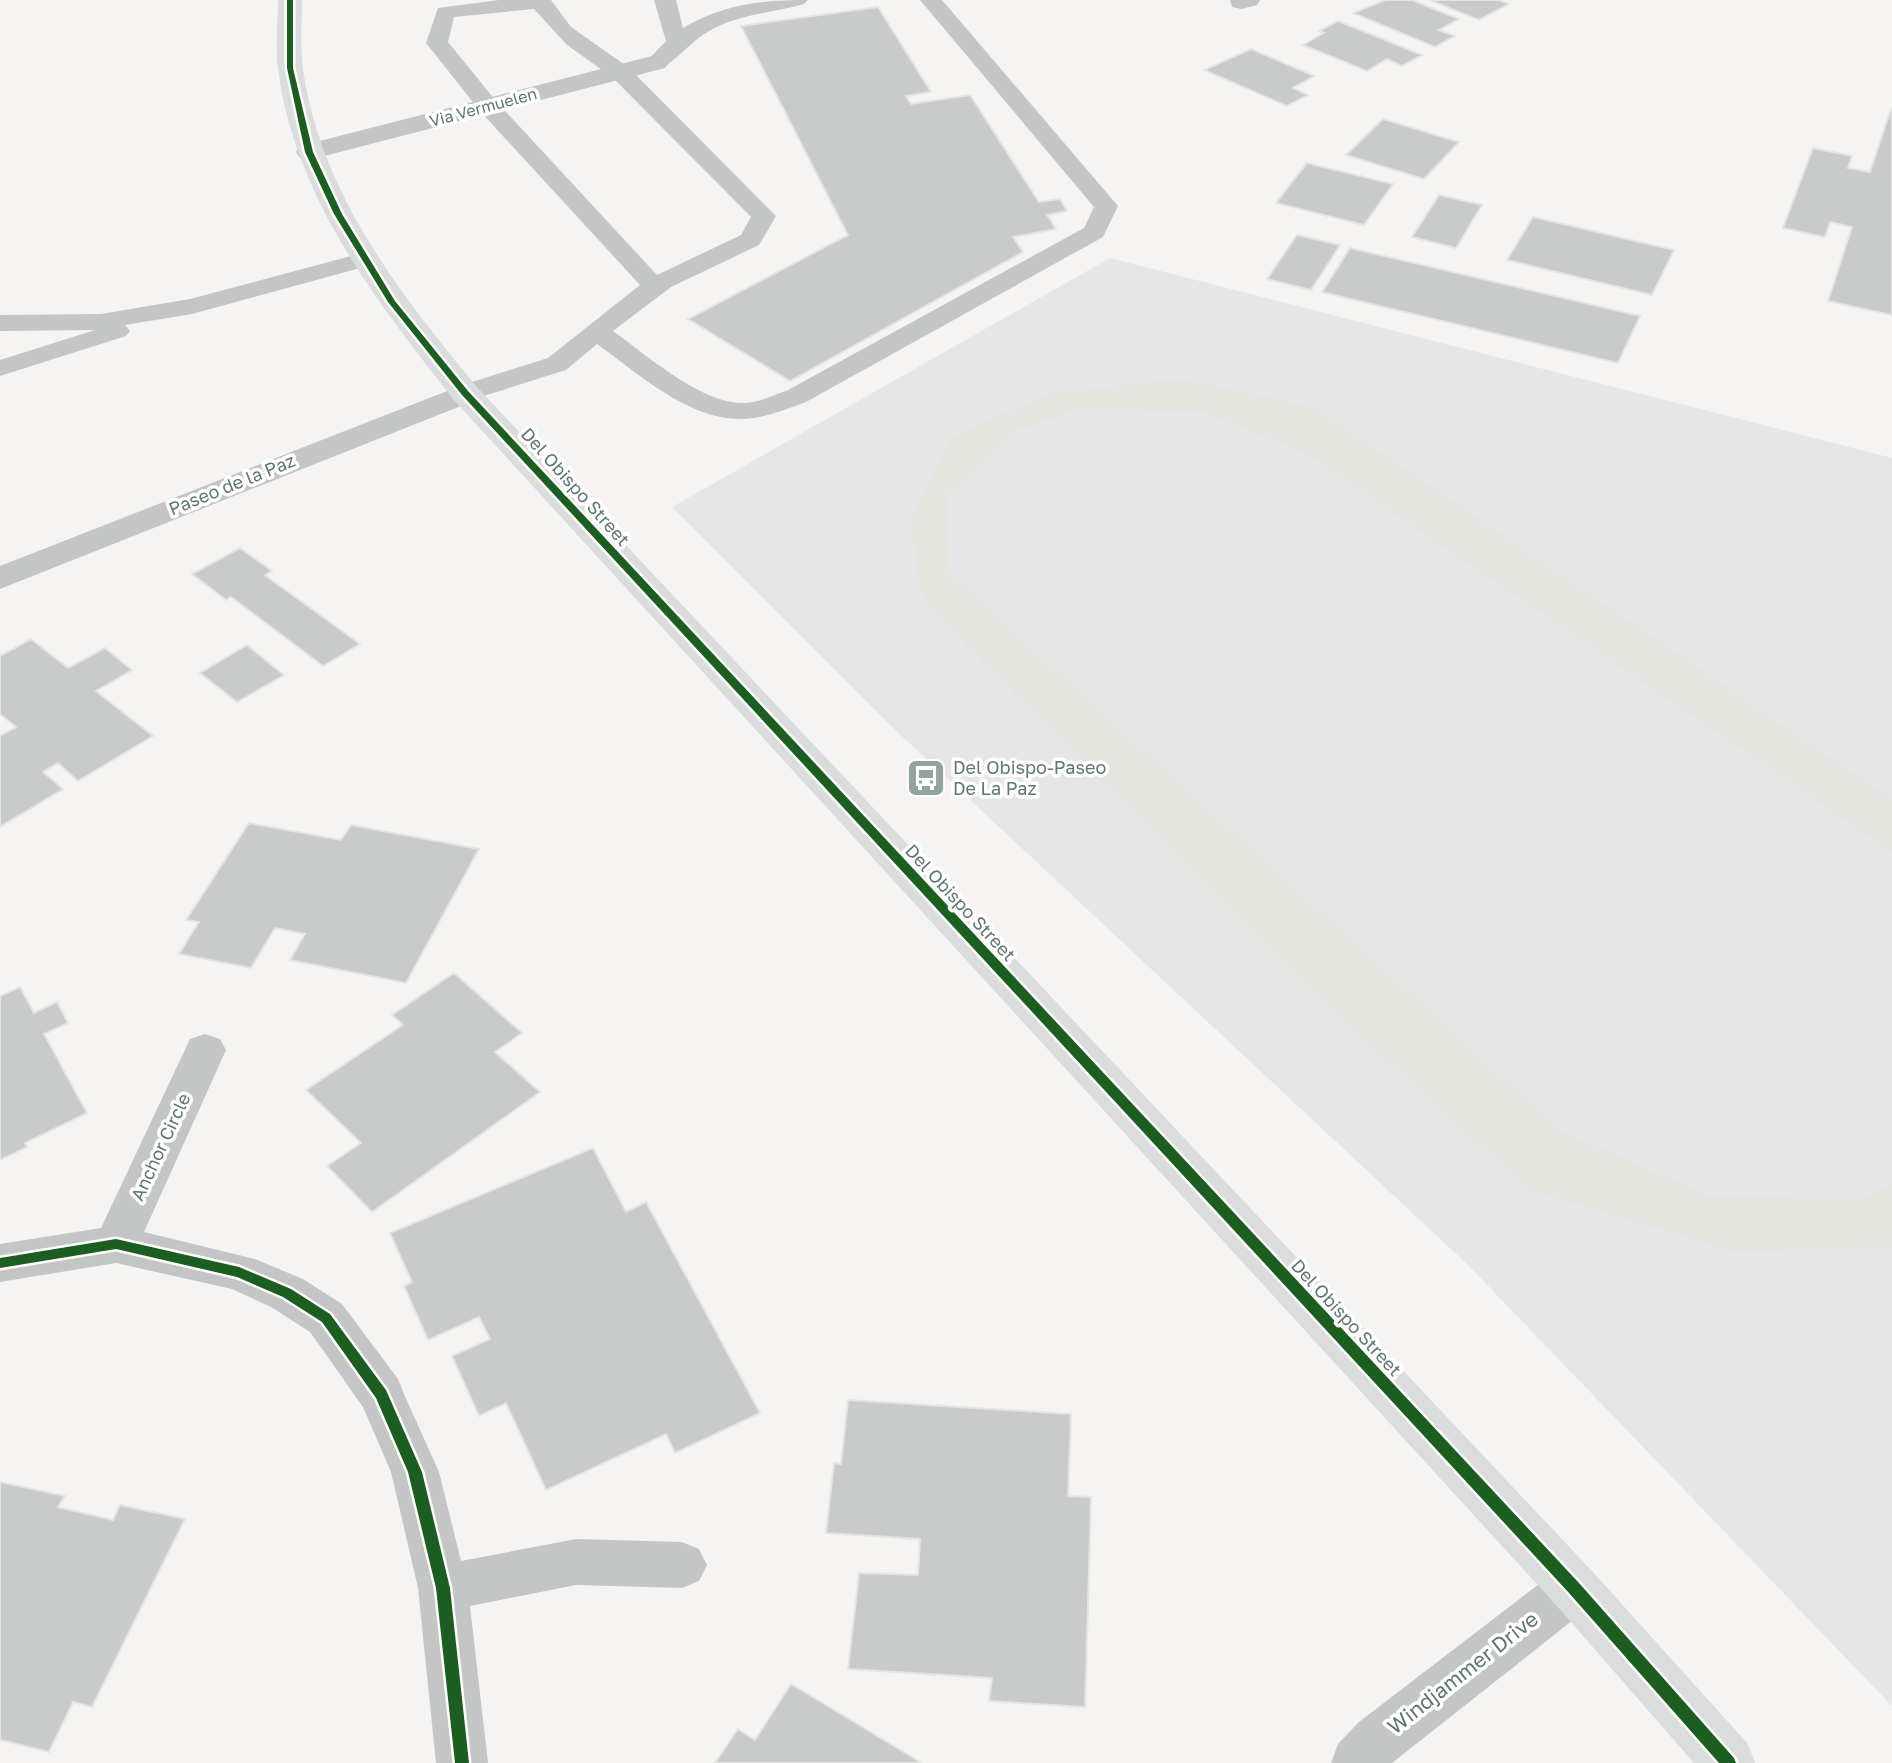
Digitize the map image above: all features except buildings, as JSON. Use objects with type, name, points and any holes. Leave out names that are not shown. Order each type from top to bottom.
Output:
[{"type":"main road","name":"Del Obispo Street","points":[[290,0],[290,68],[309,152],[338,214],[392,302],[465,393],[1574,1588],[1729,1763]]},
{"type":"street","name":"Via Vermuelen","points":[[309,152],[656,63]]},
{"type":"street","name":"Paseo de la Paz","points":[[0,578],[465,393]]},
{"type":"street","name":"Anchor Circle","points":[[116,1244],[205,1050]]},
{"type":"street","points":[[0,1263],[116,1244],[239,1272],[287,1293],[326,1318],[381,1394],[415,1472],[443,1588],[462,1763]]},
{"type":"street","points":[[443,1588],[576,1562],[682,1565]]},
{"type":"street","name":"Windjammer Drive","points":[[1357,1763],[1377,1740],[1574,1588]]},
{"type":"lane","points":[[665,0],[676,40]]},
{"type":"lane","points":[[656,63],[676,40],[717,16],[797,0]]},
{"type":"lane","points":[[596,331],[699,401],[738,411],[767,407],[797,396],[1094,232],[1106,206],[931,0]]},
{"type":"lane","points":[[465,393],[557,364],[655,287],[750,240],[764,216],[620,72],[596,57],[547,15],[540,1],[445,12],[437,43],[488,106],[655,287]]},
{"type":"lane","points":[[0,368],[192,306],[366,259]]},
{"type":"lane","points":[[0,323],[101,322],[192,306]]},
{"type":"shaded area","points":[[1110,258],[1892,458],[1892,1706],[1469,1266],[892,727],[672,507]]},
{"type":"shaded area","points":[[1180,379],[1316,408],[1892,799],[1892,852],[1305,453],[1204,412],[1082,408],[1015,431],[946,496],[949,572],[1564,1132],[1707,1195],[1855,1200],[1892,1185],[1892,1246],[1735,1252],[1527,1189],[1303,985],[923,602],[910,523],[953,436],[1049,394]]},
{"type":"cycle path","points":[[290,0],[290,68],[309,152],[338,214],[392,302],[465,393],[1574,1588],[1729,1763]]},
{"type":"cycle path","points":[[0,1263],[116,1244],[239,1272],[287,1293],[326,1318],[381,1394],[415,1472],[443,1588],[462,1763]]},
{"type":"place","name":"Del Obispo-Paseo De La Paz","points":[[926,778]]}]
